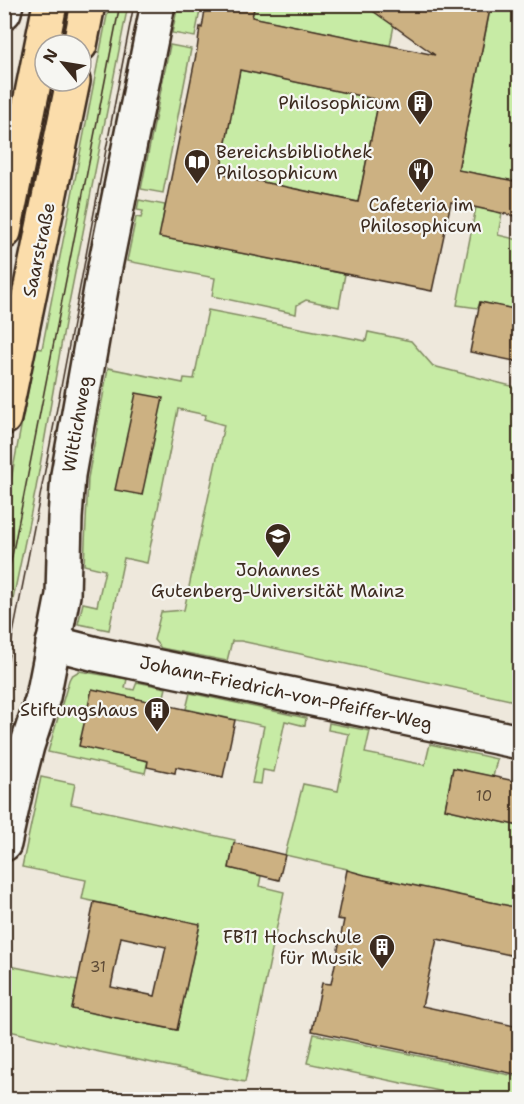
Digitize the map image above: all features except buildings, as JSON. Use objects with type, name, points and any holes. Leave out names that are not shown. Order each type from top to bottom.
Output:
[{"type":"highway","name":"Saarstraße","points":[[4,232],[50,4]]},
{"type":"highway","points":[[82,33],[88,4]]},
{"type":"highway","name":"Saarstraße","points":[[4,418],[71,93]]},
{"type":"street","points":[[4,12],[6,4]]},
{"type":"street","name":"Wittichweg","points":[[4,844],[27,746],[43,697],[63,595],[68,476],[104,272],[158,4]]},
{"type":"street","name":"Johann-Friedrich-von-Pfeiffer-Weg","points":[[53,644],[519,742]]},
{"type":"green space","points":[[363,4],[389,21],[395,20],[390,46],[252,17],[255,5]]},
{"type":"green space","points":[[109,5],[128,5],[65,323],[36,488],[5,638],[5,511],[36,348],[42,349]]},
{"type":"green space","points":[[178,5],[201,5],[195,37],[172,33]]},
{"type":"green space","points":[[491,5],[519,5],[519,182],[458,170]]},
{"type":"green space","points":[[170,45],[191,49],[163,193],[141,189]]},
{"type":"green space","points":[[240,70],[379,100],[358,202],[220,173]]},
{"type":"green space","points":[[139,200],[165,205],[160,237],[345,274],[339,307],[306,300],[297,305],[296,314],[212,296],[215,278],[127,261],[136,217],[141,218],[143,211],[137,210]]},
{"type":"green space","points":[[476,207],[502,213],[498,235],[519,240],[519,310],[480,302],[478,308],[457,305]]},
{"type":"green space","points":[[208,310],[366,341],[368,332],[411,341],[433,366],[519,388],[519,702],[241,641],[232,641],[227,661],[161,648],[154,640],[161,612],[184,610],[224,425],[204,419],[206,415],[178,409],[147,563],[124,558],[109,630],[78,624],[83,603],[97,606],[105,570],[84,565],[88,478],[108,368],[183,383],[184,378],[194,379]]},
{"type":"green space","points":[[79,671],[127,679],[125,688],[134,690],[137,682],[166,688],[162,704],[92,690],[80,746],[148,761],[145,773],[48,752],[69,680]]},
{"type":"green space","points":[[190,693],[306,718],[305,726],[285,721],[274,772],[263,770],[261,784],[252,783],[264,726],[186,709]]},
{"type":"green space","points":[[329,723],[370,731],[365,753],[425,765],[430,744],[497,759],[493,777],[453,768],[445,809],[519,826],[519,908],[348,872],[347,869],[285,855],[303,784],[338,791],[349,734],[328,730]]},
{"type":"green space","points":[[41,777],[75,784],[71,804],[235,840],[229,868],[261,876],[259,886],[284,892],[245,1082],[5,1030],[5,965],[78,980],[72,1009],[177,1030],[200,925],[82,899],[86,880],[22,867]]},
{"type":"green space","points":[[314,1034],[519,1077],[519,1099],[477,1099],[307,1063]]},
{"type":"tram line","points":[[4,597],[120,4]]},
{"type":"tram line","points":[[4,678],[134,4]]},
{"type":"place","name":"Philosophicum","points":[[420,126]]},
{"type":"place","name":"Bereichsbibliothek Philosophicum","points":[[197,185]]},
{"type":"place","name":"Cafeteria im Philosophicum","points":[[421,194]]},
{"type":"place","name":"Johannes Gutenberg-Universität Mainz","points":[[278,559]]},
{"type":"place","name":"Stiftungshaus","points":[[157,733]]},
{"type":"place","name":"FB11 Hochschule für Musik","points":[[382,970]]}]
